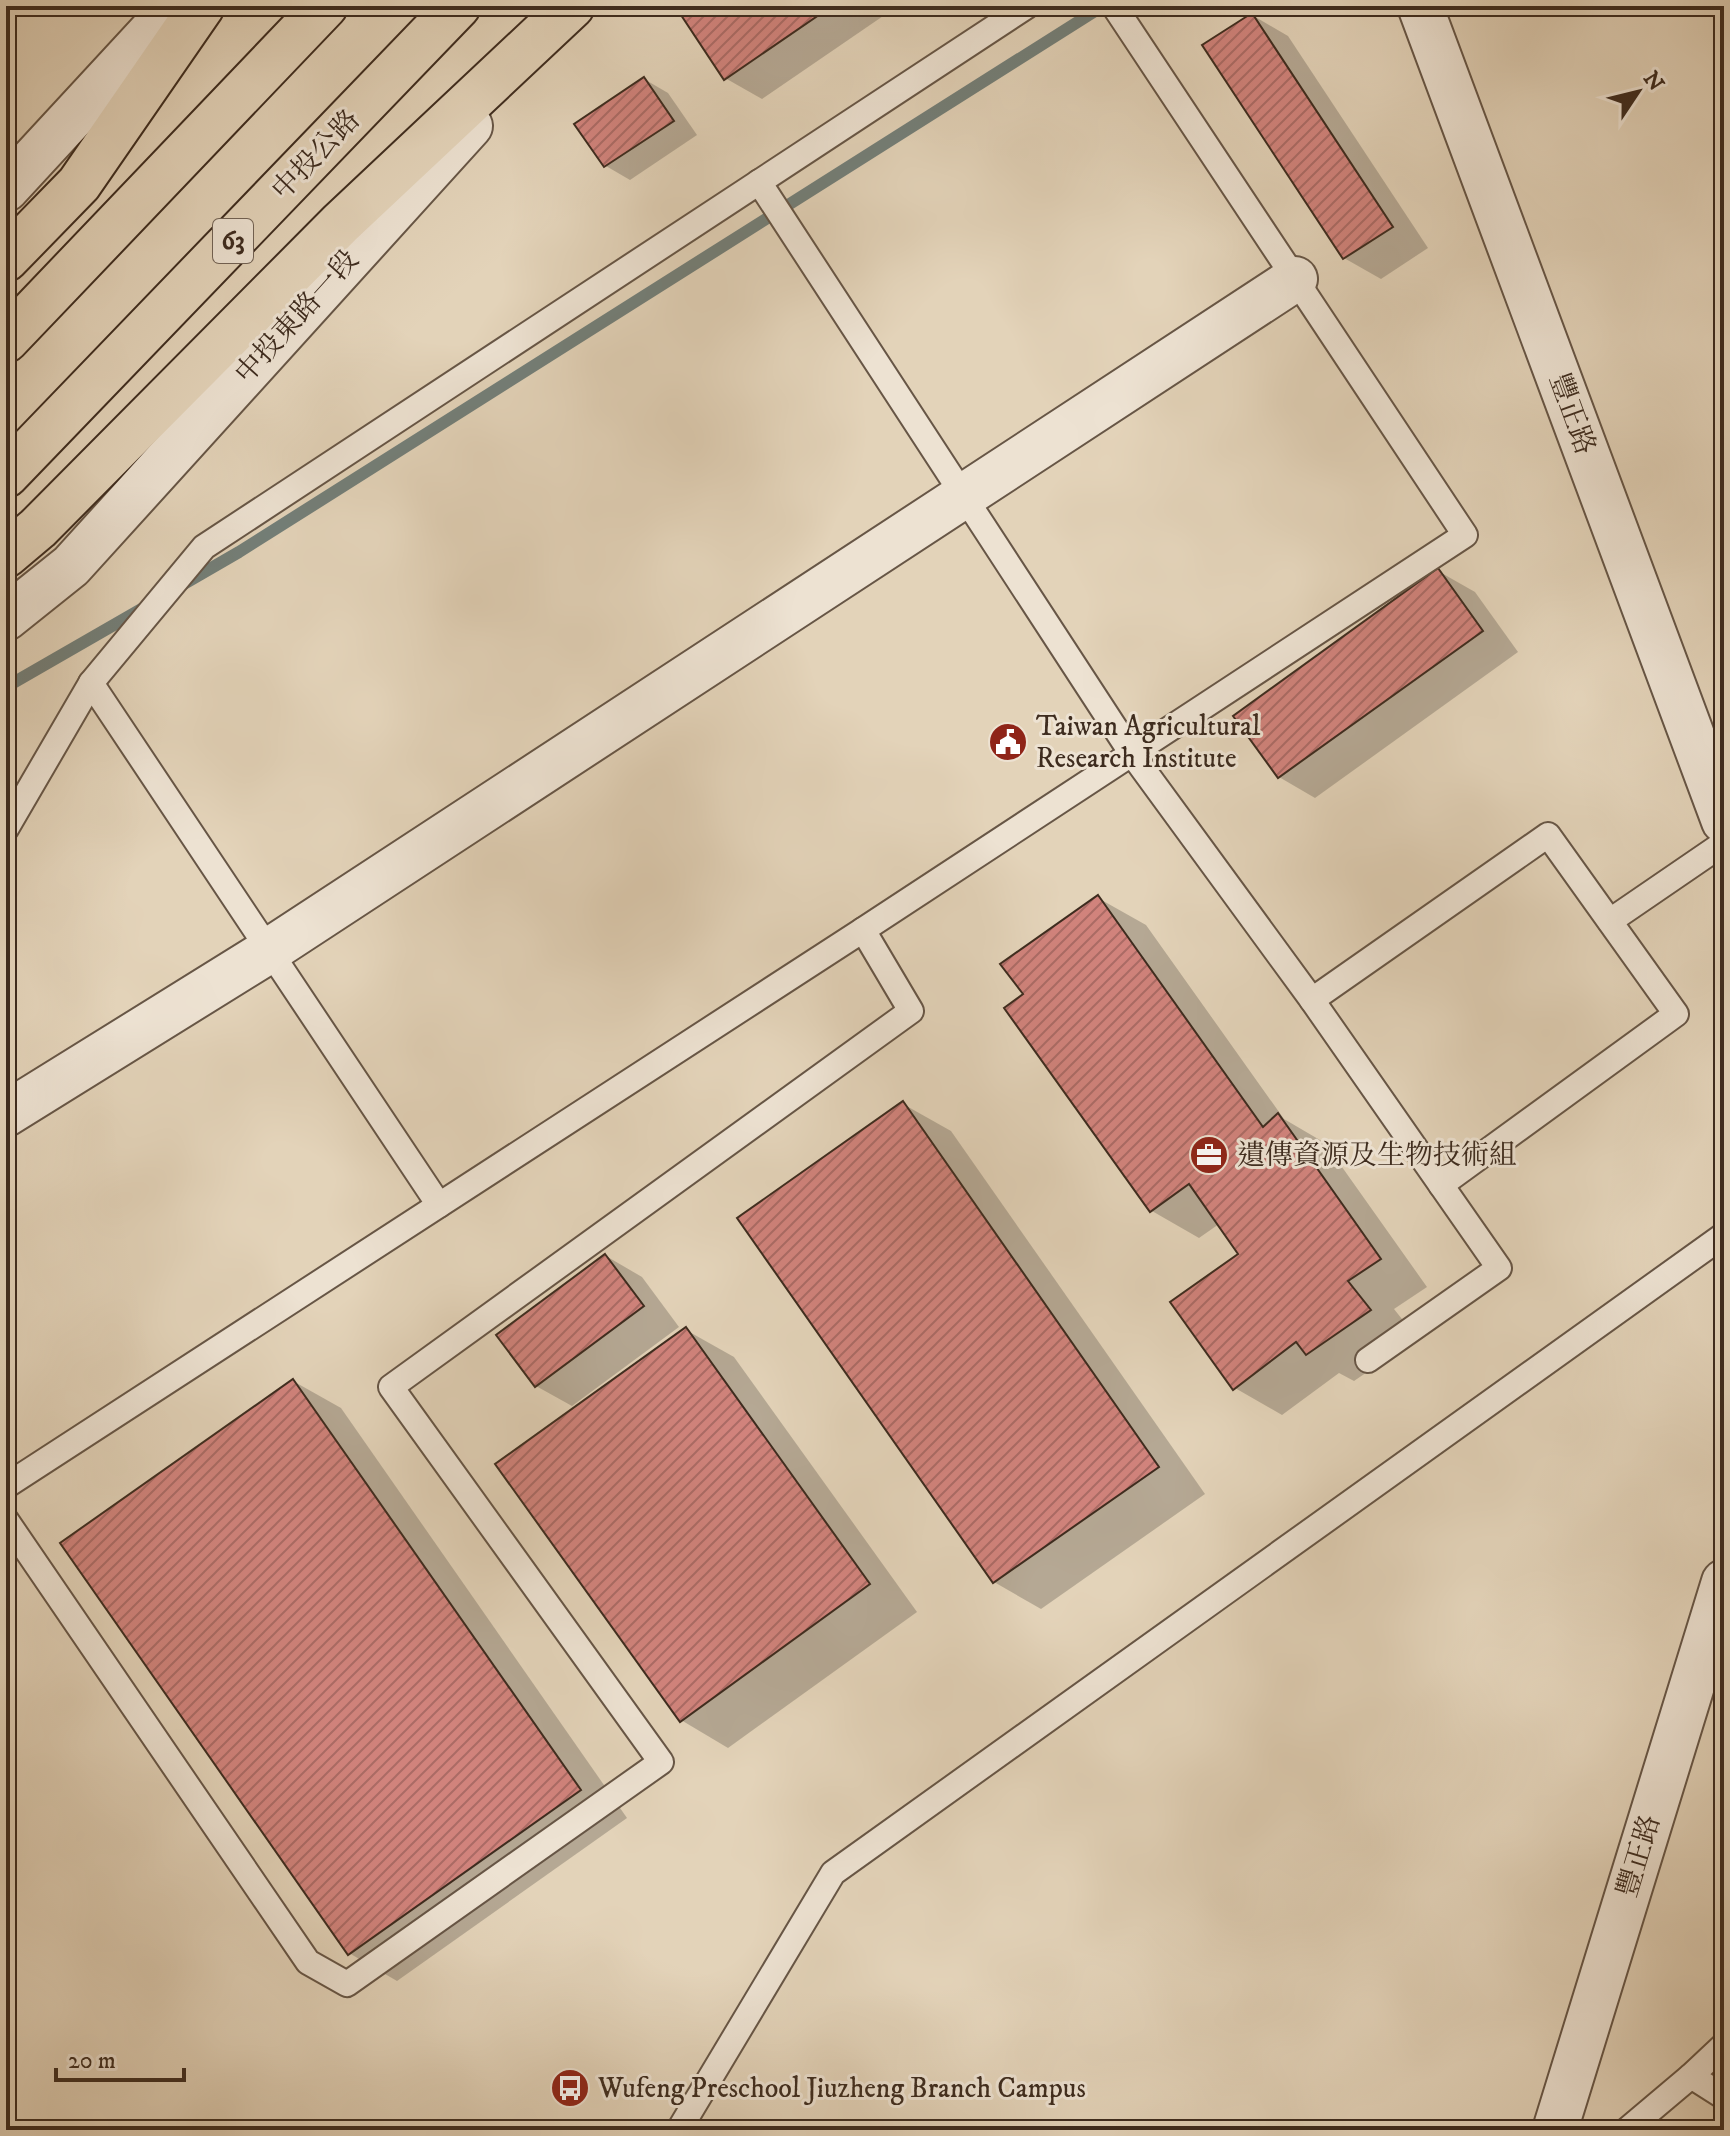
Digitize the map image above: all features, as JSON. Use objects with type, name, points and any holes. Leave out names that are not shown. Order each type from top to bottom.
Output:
[{"type":"main road","points":[[6,259],[79,184],[202,6]]},
{"type":"main road","points":[[6,340],[325,6]]},
{"type":"main road","name":"中投公路","points":[[6,475],[458,6]]},
{"type":"main road","points":[[6,555],[38,528],[341,223],[575,6]]},
{"type":"street","points":[[6,189],[175,6]]},
{"type":"street","name":"中投東路一段","points":[[6,618],[71,566],[575,6]]},
{"type":"street","name":"豐正路","points":[[1420,6],[1724,821]]},
{"type":"street","points":[[6,1114],[267,952],[1295,279]]},
{"type":"street","name":"豐正路","points":[[1555,2130],[1724,1582]]},
{"type":"lane","points":[[6,829],[91,683],[204,547],[1027,6]]},
{"type":"lane","points":[[6,1486],[1465,535],[1114,6]]},
{"type":"lane","points":[[759,182],[1132,754],[1312,1000],[1499,1268],[1368,1360]]},
{"type":"lane","points":[[91,683],[267,952],[439,1205]]},
{"type":"lane","points":[[1312,1000],[1548,835],[1676,1014],[1441,1185]]},
{"type":"lane","points":[[1610,921],[1724,843]]},
{"type":"lane","points":[[6,1520],[308,1962],[347,1984],[661,1762],[391,1387],[911,1011],[863,930]]},
{"type":"lane","points":[[679,2130],[833,1873],[1724,1235]]},
{"type":"lane","points":[[1627,2130],[1724,2045]]},
{"type":"lane","points":[[1691,2076],[1724,2097]]},
{"type":"building","points":[[681,6],[832,6],[724,80],[677,9]]},
{"type":"building","points":[[1252,13],[1393,227],[1343,259],[1202,45]]},
{"type":"building","points":[[644,77],[674,121],[604,167],[574,124]]},
{"type":"building","points":[[1438,568],[1483,631],[1278,778],[1233,716]]},
{"type":"building","name":"遺傳資源及生物技術組","points":[[1098,895],[1263,1127],[1278,1113],[1381,1259],[1348,1281],[1371,1310],[1306,1355],[1296,1342],[1233,1390],[1170,1302],[1238,1254],[1189,1184],[1150,1212],[1004,1008],[1023,994],[1000,964]]},
{"type":"building","points":[[903,1101],[1159,1467],[993,1583],[737,1218]]},
{"type":"building","points":[[605,1254],[644,1306],[535,1387],[496,1335]]},
{"type":"building","points":[[686,1327],[870,1584],[680,1722],[495,1464]]},
{"type":"building","points":[[293,1379],[581,1790],[348,1955],[60,1543]]},
{"type":"waterway","points":[[182,585],[1103,6]]},
{"type":"waterway","points":[[6,687],[145,607]]},
{"type":"place","name":"Taiwan Agricultural Research Institute","points":[[1008,742]]},
{"type":"place","name":"遺傳資源及生物技術組","points":[[1209,1155]]},
{"type":"place","name":"Wufeng Preschool Jiuzheng Branch Campus","points":[[570,2088]]}]
